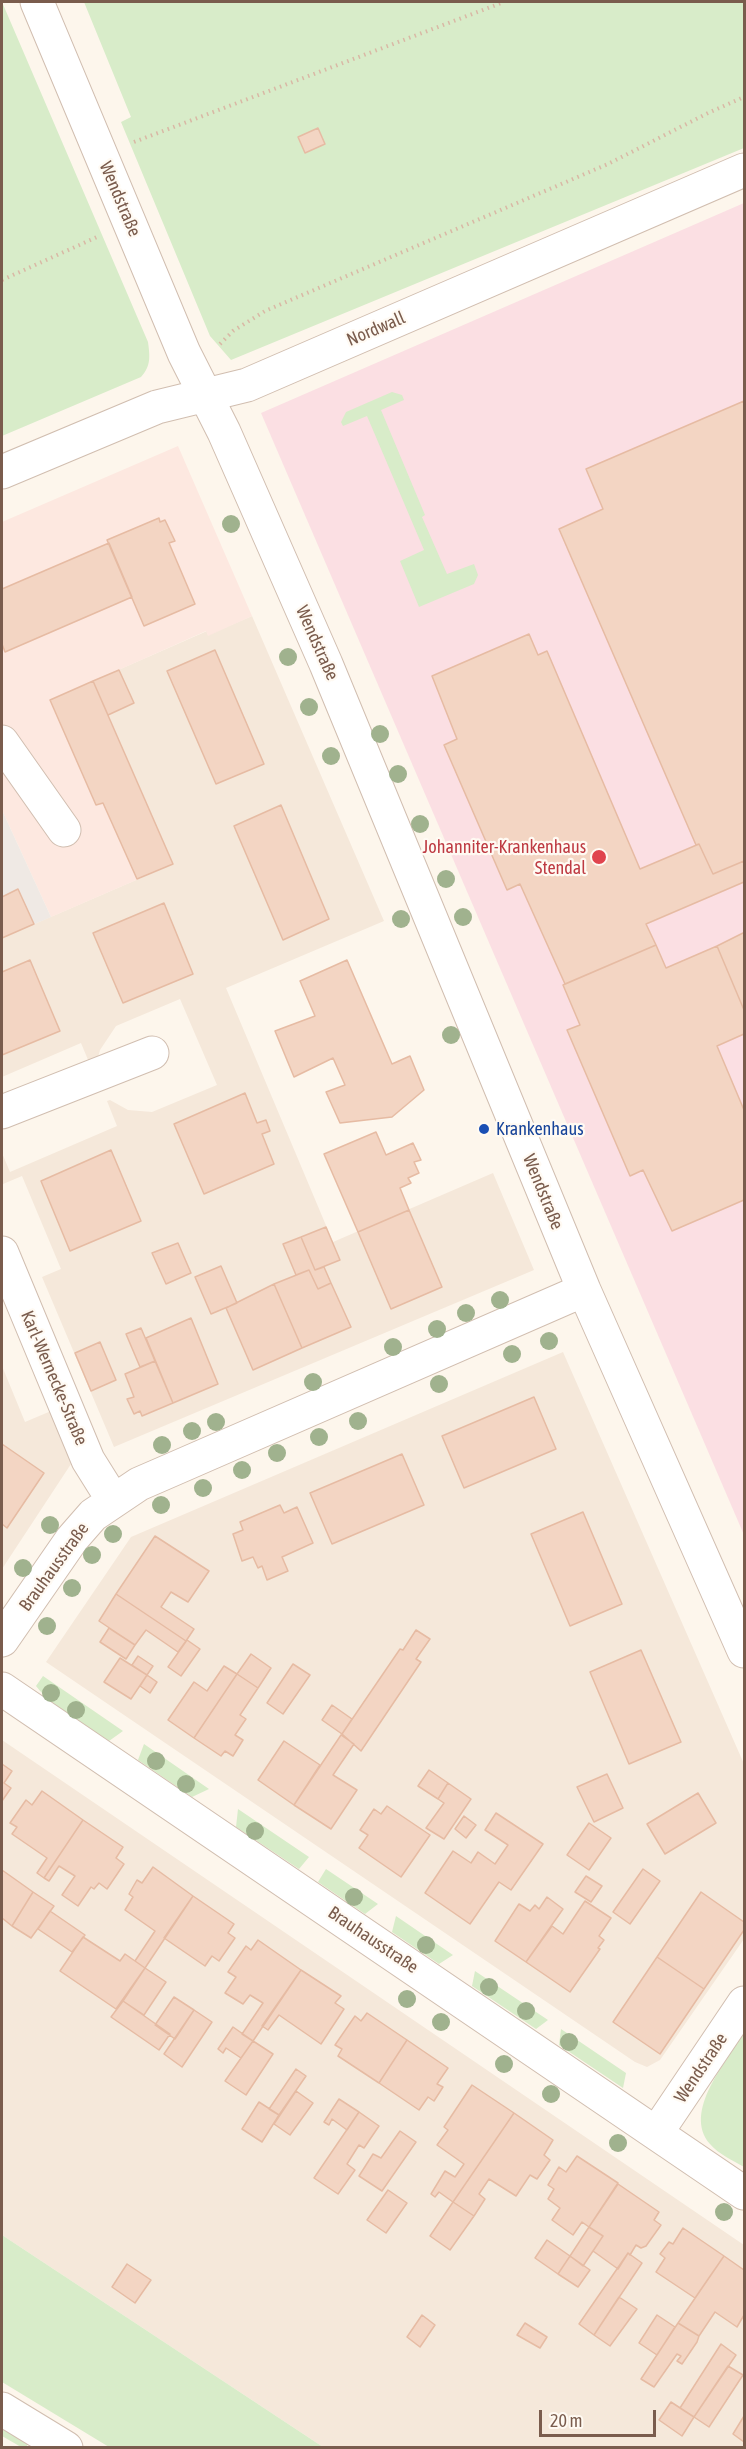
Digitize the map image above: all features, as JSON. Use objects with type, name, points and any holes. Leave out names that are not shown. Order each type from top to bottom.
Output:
[{"type":"street","name":"Wendstraße","points":[[36,2],[189,363],[224,432],[326,664],[584,1290],[744,1651]]},
{"type":"street","name":"Nordwall","points":[[2,471],[157,408],[247,385],[744,170]]},
{"type":"street","points":[[2,741],[64,830]]},
{"type":"street","points":[[2,1112],[152,1053]]},
{"type":"street","name":"Karl-Wernecke-Straße","points":[[2,1253],[88,1460],[113,1500]]},
{"type":"street","points":[[113,1500],[169,1471],[584,1290]]},
{"type":"street","name":"Brauhausstraße","points":[[2,1640],[72,1539],[93,1515],[113,1500]]},
{"type":"street","name":"Brauhausstraße","points":[[2,1689],[744,2193]]},
{"type":"street","name":"Wendstraße","points":[[657,2133],[744,2003]]},
{"type":"street","points":[[2,2409],[66,2448]]},
{"type":"path","points":[[102,155],[504,2]]},
{"type":"path","points":[[189,363],[211,353],[233,331],[266,311],[608,164],[744,97]]},
{"type":"path","points":[[2,280],[130,222]]},
{"type":"shaded area","name":"Johanniter-Krankenhaus Stendal","points":[[744,203],[744,1535],[261,413]]},
{"type":"shaded area","points":[[178,446],[252,616],[208,636],[206,631],[94,681],[173,864],[51,917],[2,810],[2,522]]},
{"type":"shaded area","points":[[252,616],[384,921],[226,988],[333,1242],[493,1173],[534,1270],[114,1447],[42,1277],[61,1269],[22,1176],[3,1184],[2,1153],[10,1172],[117,1126],[107,1101],[110,1100],[128,1110],[152,1112],[217,1085],[180,999],[116,1026],[100,1050],[97,1061],[91,1067],[81,1043],[2,1077],[2,938],[173,864],[93,681],[207,631],[208,635]]},
{"type":"shaded area","points":[[2,810],[51,917],[2,938]]},
{"type":"shaded area","points":[[563,1352],[744,1764],[744,1939],[660,2060],[647,2067],[635,2062],[46,1662],[131,1537]]},
{"type":"shaded area","points":[[2,1366],[25,1422],[51,1411],[71,1464],[2,1569]]},
{"type":"shaded area","points":[[2,1740],[744,2245],[744,2447],[323,2447],[2,2235]]},
{"type":"green space","points":[[2,2],[148,342],[149,357],[147,369],[141,377],[2,436]]},
{"type":"green space","points":[[84,2],[744,2],[744,148],[231,360],[210,336],[121,122],[131,117]]},
{"type":"green space","points":[[392,392],[402,395],[404,400],[381,410],[425,515],[422,517],[447,574],[474,564],[478,575],[474,584],[419,607],[400,561],[424,550],[367,416],[343,426],[341,422],[346,412]]},
{"type":"green space","points":[[43,1676],[123,1731],[109,1741],[70,1716],[36,1686]]},
{"type":"green space","points":[[144,1744],[209,1789],[192,1797],[138,1760]]},
{"type":"green space","points":[[238,1809],[309,1857],[299,1869],[236,1827]]},
{"type":"green space","points":[[326,1869],[378,1904],[365,1914],[318,1882]]},
{"type":"green space","points":[[396,1916],[453,1955],[439,1964],[392,1932]]},
{"type":"green space","points":[[475,1971],[548,2020],[536,2029],[472,1986]]},
{"type":"green space","points":[[561,2029],[626,2073],[623,2088],[559,2045]]},
{"type":"green space","points":[[744,2033],[744,2167],[713,2148],[703,2131],[701,2117],[710,2087]]},
{"type":"green space","points":[[2,2235],[323,2447],[109,2447],[2,2382]]},
{"type":"green space","points":[[2,2428],[28,2444],[26,2447],[21,2447],[2,2436]]},
{"type":"building","points":[[318,128],[325,144],[305,153],[298,137]]},
{"type":"building","points":[[744,401],[744,861],[713,874],[699,844],[696,845],[559,529],[603,509],[586,469]]},
{"type":"building","points":[[159,518],[160,522],[165,520],[175,541],[169,543],[195,604],[144,626],[107,540]]},
{"type":"building","points":[[109,543],[132,597],[5,652],[2,644],[2,589]]},
{"type":"building","points":[[529,634],[538,655],[547,651],[640,869],[699,844],[713,874],[744,861],[744,882],[646,924],[656,945],[565,984],[520,884],[507,890],[444,745],[457,739],[432,676]]},
{"type":"building","points":[[215,650],[264,764],[216,784],[167,671]]},
{"type":"building","points":[[119,670],[134,703],[108,715],[93,681]]},
{"type":"building","points":[[93,681],[173,864],[137,879],[103,803],[96,805],[50,700]]},
{"type":"building","points":[[281,805],[329,919],[283,940],[234,826]]},
{"type":"building","points":[[18,889],[34,924],[2,938],[2,897]]},
{"type":"building","points":[[164,903],[193,974],[123,1003],[93,933]]},
{"type":"building","points":[[744,934],[744,1010],[717,946]]},
{"type":"building","points":[[656,945],[666,968],[717,946],[744,1010],[744,1034],[717,1046],[744,1110],[744,1200],[672,1231],[643,1170],[630,1176],[567,1030],[580,1025],[563,985]]},
{"type":"building","points":[[30,960],[60,1031],[2,1055],[2,972]]},
{"type":"building","points":[[347,960],[392,1064],[410,1056],[424,1090],[392,1117],[340,1123],[326,1092],[345,1085],[333,1058],[294,1077],[275,1031],[315,1016],[300,981]]},
{"type":"building","points":[[245,1093],[257,1123],[266,1120],[270,1131],[262,1134],[274,1164],[204,1194],[174,1124]]},
{"type":"building","points":[[376,1132],[386,1155],[413,1143],[421,1160],[414,1162],[419,1173],[408,1178],[411,1183],[400,1188],[409,1210],[358,1232],[324,1154]]},
{"type":"building","points":[[111,1150],[141,1221],[70,1251],[41,1181]]},
{"type":"building","points":[[409,1210],[442,1287],[391,1309],[358,1232]]},
{"type":"building","points":[[326,1227],[340,1260],[315,1270],[301,1237]]},
{"type":"building","points":[[301,1237],[315,1270],[324,1267],[331,1283],[318,1289],[309,1270],[296,1275],[283,1244]]},
{"type":"building","points":[[178,1243],[191,1273],[166,1284],[152,1253]]},
{"type":"building","points":[[221,1266],[237,1303],[211,1314],[195,1277]]},
{"type":"building","points":[[309,1270],[318,1289],[331,1283],[351,1327],[302,1348],[274,1284]]},
{"type":"building","points":[[274,1284],[302,1348],[253,1370],[226,1308]]},
{"type":"building","points":[[191,1318],[218,1384],[173,1403],[146,1338]]},
{"type":"building","points":[[141,1328],[155,1361],[140,1367],[126,1334]]},
{"type":"building","points":[[100,1342],[116,1380],[91,1391],[75,1353]]},
{"type":"building","points":[[155,1361],[173,1403],[142,1416],[140,1411],[134,1414],[127,1399],[134,1397],[125,1374]]},
{"type":"building","points":[[534,1397],[556,1449],[464,1488],[442,1436]]},
{"type":"building","points":[[2,1444],[44,1473],[7,1528],[2,1524]]},
{"type":"building","points":[[402,1454],[424,1505],[332,1544],[310,1493]]},
{"type":"building","points":[[280,1505],[284,1513],[297,1507],[313,1543],[282,1557],[288,1571],[267,1580],[262,1566],[258,1568],[253,1557],[242,1561],[233,1534],[243,1530],[240,1522]]},
{"type":"building","points":[[583,1512],[622,1604],[570,1626],[531,1534]]},
{"type":"building","points":[[155,1536],[209,1571],[188,1602],[171,1592],[161,1607],[194,1629],[186,1641],[116,1594]]},
{"type":"building","points":[[116,1594],[186,1641],[178,1652],[146,1630],[135,1645],[99,1621]]},
{"type":"building","points":[[109,1628],[135,1645],[126,1659],[100,1642]]},
{"type":"building","points":[[416,1630],[430,1639],[416,1659],[421,1662],[361,1751],[342,1734],[400,1649],[403,1650]]},
{"type":"building","points":[[187,1640],[200,1649],[181,1676],[168,1667]]},
{"type":"building","points":[[641,1650],[681,1742],[629,1764],[590,1672]]},
{"type":"building","points":[[251,1654],[271,1668],[258,1688],[237,1674]]},
{"type":"building","points":[[138,1656],[153,1666],[147,1675],[132,1665]]},
{"type":"building","points":[[120,1658],[147,1675],[131,1699],[104,1682]]},
{"type":"building","points":[[293,1664],[310,1675],[283,1714],[267,1703]]},
{"type":"building","points":[[224,1666],[237,1674],[194,1738],[168,1720],[194,1682],[207,1691]]},
{"type":"building","points":[[237,1674],[258,1688],[240,1715],[246,1719],[235,1735],[243,1740],[233,1756],[225,1751],[221,1756],[194,1738]]},
{"type":"building","points":[[147,1675],[157,1682],[150,1693],[140,1686]]},
{"type":"building","points":[[332,1705],[352,1719],[342,1734],[322,1720]]},
{"type":"building","points":[[341,1735],[354,1744],[333,1775],[357,1790],[331,1829],[294,1805]]},
{"type":"building","points":[[284,1741],[320,1765],[294,1805],[258,1780]]},
{"type":"building","points":[[2,1764],[12,1771],[4,1783],[11,1788],[2,1801]]},
{"type":"building","points":[[429,1770],[448,1783],[438,1799],[418,1786]]},
{"type":"building","points":[[607,1774],[623,1808],[594,1822],[577,1787]]},
{"type":"building","points":[[448,1783],[471,1799],[444,1839],[426,1828],[444,1803],[438,1799]]},
{"type":"building","points":[[42,1791],[83,1820],[44,1878],[37,1873],[47,1858],[12,1834],[17,1827],[10,1823],[26,1800],[32,1805]]},
{"type":"building","points":[[698,1793],[716,1823],[665,1854],[647,1824]]},
{"type":"building","points":[[387,1806],[430,1835],[401,1877],[359,1848],[368,1835],[360,1830],[374,1809],[381,1814]]},
{"type":"building","points":[[496,1813],[543,1844],[511,1890],[499,1882],[470,1924],[425,1893],[453,1851],[471,1863],[478,1852],[495,1864],[508,1845],[485,1830]]},
{"type":"building","points":[[464,1816],[476,1825],[466,1838],[455,1829]]},
{"type":"building","points":[[83,1820],[123,1847],[116,1858],[124,1864],[107,1889],[99,1883],[94,1889],[91,1887],[78,1906],[62,1895],[75,1876],[59,1866],[49,1881],[44,1878]]},
{"type":"building","points":[[589,1823],[611,1838],[589,1870],[567,1855]]},
{"type":"building","points":[[153,1867],[193,1896],[145,1968],[135,1961],[155,1931],[125,1910],[133,1897],[129,1894],[137,1880],[142,1883]]},
{"type":"building","points":[[643,1869],[660,1881],[630,1924],[613,1912]]},
{"type":"building","points":[[2,1870],[33,1892],[12,1926],[2,1918]]},
{"type":"building","points":[[586,1876],[602,1886],[591,1902],[575,1892]]},
{"type":"building","points":[[33,1892],[54,1906],[31,1938],[12,1926]]},
{"type":"building","points":[[701,1892],[744,1922],[744,1930],[704,1989],[657,1957]]},
{"type":"building","points":[[193,1896],[234,1924],[228,1933],[235,1938],[219,1961],[212,1956],[205,1966],[164,1938]]},
{"type":"building","points":[[547,1897],[563,1909],[526,1962],[495,1941],[519,1904],[530,1911],[535,1905],[539,1909]]},
{"type":"building","points":[[585,1901],[611,1918],[599,1936],[604,1940],[598,1948],[600,1949],[570,1992],[526,1962],[552,1926],[563,1934]]},
{"type":"building","points":[[50,1911],[85,1935],[72,1952],[38,1929]]},
{"type":"building","points":[[83,1937],[120,1961],[125,1954],[145,1968],[116,2009],[60,1971]]},
{"type":"building","points":[[258,1940],[301,1970],[253,2041],[242,2034],[263,2003],[250,1995],[243,2004],[225,1993],[236,1977],[228,1972],[246,1946],[251,1950]]},
{"type":"building","points":[[657,1957],[704,1989],[660,2054],[613,2022]]},
{"type":"building","points":[[145,1968],[166,1982],[144,2015],[123,2001]]},
{"type":"building","points":[[301,1970],[341,1996],[335,2003],[344,2009],[321,2044],[279,2015],[268,2030],[262,2026]]},
{"type":"building","points":[[174,1997],[194,2010],[175,2039],[155,2025]]},
{"type":"building","points":[[123,2001],[170,2034],[159,2050],[111,2017]]},
{"type":"building","points":[[194,2010],[212,2022],[182,2067],[164,2054]]},
{"type":"building","points":[[367,2013],[407,2040],[379,2083],[338,2056],[342,2049],[335,2045],[355,2016],[361,2021]]},
{"type":"building","points":[[233,2027],[253,2041],[241,2058],[226,2048],[223,2053],[218,2049]]},
{"type":"building","points":[[407,2040],[448,2068],[437,2084],[443,2087],[434,2101],[428,2097],[419,2110],[379,2083]]},
{"type":"building","points":[[253,2041],[273,2054],[246,2095],[225,2081]]},
{"type":"building","points":[[296,2069],[306,2076],[279,2115],[269,2109]]},
{"type":"building","points":[[472,2085],[514,2113],[453,2202],[439,2192],[435,2197],[431,2194],[445,2171],[455,2177],[464,2164],[437,2145],[448,2130],[444,2127]]},
{"type":"building","points":[[296,2091],[313,2103],[290,2135],[274,2124]]},
{"type":"building","points":[[339,2099],[359,2112],[347,2130],[332,2119],[329,2125],[324,2122]]},
{"type":"building","points":[[259,2102],[279,2115],[262,2142],[242,2129]]},
{"type":"building","points":[[359,2112],[379,2126],[364,2148],[359,2145],[347,2164],[355,2170],[338,2194],[314,2178]]},
{"type":"building","points":[[514,2113],[553,2140],[544,2155],[550,2160],[537,2179],[530,2175],[516,2196],[489,2179],[479,2194],[485,2199],[474,2216],[453,2202]]},
{"type":"building","points":[[400,2131],[416,2142],[382,2191],[359,2176],[373,2154],[381,2158]]},
{"type":"building","points":[[577,2156],[618,2183],[589,2227],[582,2222],[573,2235],[552,2220],[560,2208],[548,2199],[554,2189],[548,2185],[559,2167],[566,2172]]},
{"type":"building","points":[[618,2184],[659,2212],[654,2220],[661,2225],[646,2246],[641,2248],[636,2245],[630,2255],[628,2253],[618,2269],[593,2251],[603,2236],[589,2227]]},
{"type":"building","points":[[388,2190],[407,2203],[386,2233],[367,2220]]},
{"type":"building","points":[[453,2202],[474,2216],[450,2250],[430,2236]]},
{"type":"building","points":[[589,2227],[603,2236],[583,2266],[570,2256]]},
{"type":"building","points":[[683,2228],[724,2256],[695,2298],[656,2272],[665,2258],[660,2254],[669,2242],[673,2244]]},
{"type":"building","points":[[547,2240],[570,2256],[558,2274],[535,2258]]},
{"type":"building","points":[[628,2253],[642,2263],[594,2335],[579,2324]]},
{"type":"building","points":[[570,2256],[590,2270],[578,2287],[558,2274]]},
{"type":"building","points":[[724,2256],[744,2270],[744,2315],[737,2327],[715,2312],[699,2336],[678,2323]]},
{"type":"building","points":[[127,2264],[151,2280],[135,2303],[112,2287]]},
{"type":"building","points":[[619,2297],[637,2309],[610,2346],[594,2335]]},
{"type":"building","points":[[422,2315],[435,2325],[420,2347],[407,2337]]},
{"type":"building","points":[[657,2315],[675,2327],[657,2355],[639,2343]]},
{"type":"building","points":[[525,2323],[547,2337],[540,2348],[517,2335]]},
{"type":"building","points":[[678,2323],[699,2336],[697,2342],[682,2364],[677,2361],[681,2356],[677,2354],[654,2387],[641,2379]]},
{"type":"building","points":[[721,2344],[736,2355],[694,2417],[680,2408]]},
{"type":"building","points":[[728,2366],[743,2375],[709,2427],[694,2417]]},
{"type":"building","points":[[671,2402],[694,2417],[682,2436],[659,2420]]},
{"type":"building","points":[[744,2416],[744,2442],[733,2434]]},
{"type":"place","name":"Johanniter-Krankenhaus Stendal","points":[[599,857]]},
{"type":"place","name":"Krankenhaus","points":[[484,1129]]}]
